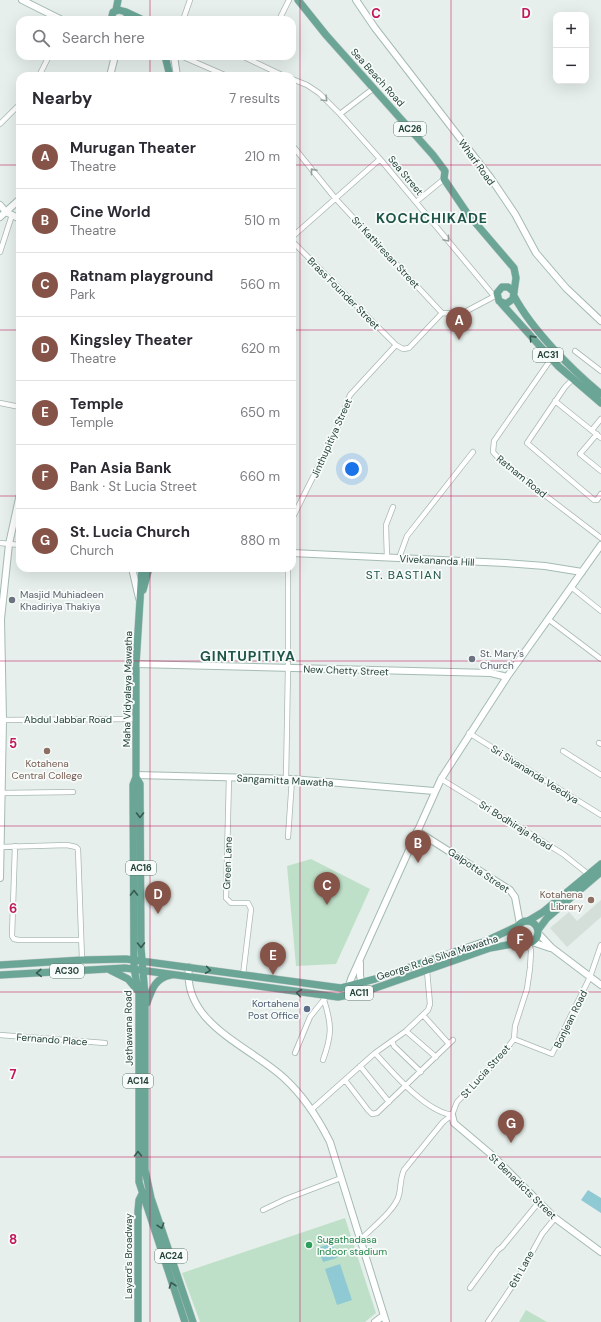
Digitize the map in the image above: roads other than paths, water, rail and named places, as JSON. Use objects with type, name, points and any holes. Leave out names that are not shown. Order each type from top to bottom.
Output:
[{"type":"main road","points":[[22,0],[54,16]]},
{"type":"main road","points":[[119,0],[121,11],[125,16]]},
{"type":"main road","name":"Sea Beach Road","points":[[298,0],[441,165],[444,171],[444,179],[468,213],[510,264],[513,279],[513,292]]},
{"type":"main road","name":"Wharf Road","points":[[356,0],[375,28],[490,177],[515,214],[536,253],[566,288],[601,321]]},
{"type":"main road","points":[[111,16],[112,14],[121,11],[133,16]]},
{"type":"main road","points":[[111,72],[114,60]]},
{"type":"main road","points":[[166,60],[169,72]]},
{"type":"main road","points":[[175,60],[176,72]]},
{"type":"main road","points":[[0,217],[16,203]]},
{"type":"main road","points":[[0,205],[6,212],[16,217]]},
{"type":"main road","points":[[502,287],[513,292],[509,303],[501,303],[495,296],[502,287]]},
{"type":"main road","name":"AC31","points":[[513,292],[523,313],[577,374],[601,394]]},
{"type":"main road","name":"AC31","points":[[501,303],[551,358],[601,403]]},
{"type":"main road","points":[[0,878],[1,619],[9,544],[16,512]]},
{"type":"main road","points":[[351,996],[349,986],[351,979],[418,831],[434,791],[469,733],[507,677],[600,547]]},
{"type":"main road","name":"Vivekananda Hill","points":[[296,553],[545,566],[582,572]]},
{"type":"main road","points":[[133,572],[140,602]]},
{"type":"main road","name":"Maha Vidyalaya Mawatha","points":[[138,961],[140,784],[136,776],[136,664],[142,572]]},
{"type":"main road","name":"Maha Vidyalaya Mawatha","points":[[140,602],[148,572]]},
{"type":"main road","name":"New Chetty Street","points":[[136,664],[492,673],[507,677]]},
{"type":"main road","name":"Sangamitta Mawatha","points":[[136,776],[289,779],[434,791]]},
{"type":"main road","name":"Galpotta Street","points":[[418,831],[510,890],[515,897],[519,925]]},
{"type":"main road","points":[[552,948],[529,943],[517,937],[519,925],[543,912],[601,864]]},
{"type":"main road","points":[[529,943],[548,918],[600,875]]},
{"type":"main road","points":[[528,921],[534,924],[538,932],[552,948],[601,985]]},
{"type":"main road","name":"George R. de Silva Mawatha","points":[[138,961],[333,988],[361,984],[486,941],[519,925]]},
{"type":"main road","name":"George R. de Silva Mawatha","points":[[134,969],[325,998],[351,996],[490,948],[529,943]]},
{"type":"main road","name":"AC30","points":[[0,965],[82,960],[138,961]]},
{"type":"main road","name":"Jethawana Road","points":[[138,961],[134,969],[139,993],[138,1172],[139,1182],[146,1190]]},
{"type":"main road","name":"Jethawana Road","points":[[138,961],[142,970],[145,1007],[146,1190]]},
{"type":"main road","points":[[360,961],[361,984],[364,992]]},
{"type":"main road","points":[[189,967],[189,991],[210,1022],[284,1077],[311,1110],[330,1142],[361,1239],[384,1319],[375,1322]]},
{"type":"main road","points":[[107,969],[128,979],[139,993]]},
{"type":"main road","name":"AC30","points":[[0,976],[107,969],[134,969]]},
{"type":"main road","points":[[145,1007],[156,982],[161,978],[175,975]]},
{"type":"main road","name":"St Benadicts Street","points":[[452,1115],[454,1123],[493,1156],[555,1218],[601,1252]]},
{"type":"main road","name":"Layard's Broadway","points":[[138,1322],[138,1211],[146,1190]]},
{"type":"main road","name":"AC24","points":[[146,1190],[168,1273],[185,1322]]},
{"type":"main road","name":"AC24","points":[[146,1190],[193,1322]]},
{"type":"street","points":[[184,16],[190,0]]},
{"type":"street","points":[[281,16],[290,0]]},
{"type":"street","points":[[41,72],[47,60]]},
{"type":"street","points":[[190,60],[218,72]]},
{"type":"street","points":[[250,60],[276,72]]},
{"type":"street","name":"Sea Street","points":[[296,80],[307,84],[319,93],[340,114],[380,159],[495,296]]},
{"type":"street","points":[[340,114],[374,88]]},
{"type":"street","points":[[0,124],[16,108]]},
{"type":"street","name":"Sri Kathiresan Street","points":[[296,151],[335,198],[442,313]]},
{"type":"street","points":[[296,233],[380,159]]},
{"type":"street","points":[[416,202],[444,179]]},
{"type":"street","points":[[0,252],[12,215]]},
{"type":"street","name":"Brass Founder Street","points":[[296,245],[396,345]]},
{"type":"street","points":[[396,345],[403,349],[409,348],[442,313],[461,314],[495,296]]},
{"type":"street","name":"Jinthupitiya Street","points":[[296,511],[336,431],[350,395],[396,345]]},
{"type":"street","points":[[575,350],[601,371]]},
{"type":"street","name":"Ratnam Road","points":[[551,358],[494,441],[493,452],[504,464],[601,538]]},
{"type":"street","points":[[573,379],[555,401],[527,441],[527,445],[594,500],[597,500],[601,494]]},
{"type":"street","points":[[555,401],[601,438]]},
{"type":"street","points":[[0,402],[16,406]]},
{"type":"street","points":[[592,430],[601,419]]},
{"type":"street","points":[[597,434],[580,454],[601,471]]},
{"type":"street","points":[[399,558],[407,536],[473,452]]},
{"type":"street","points":[[387,558],[386,525],[393,507]]},
{"type":"street","points":[[0,543],[16,545]]},
{"type":"street","points":[[288,572],[288,837]]},
{"type":"street","points":[[571,588],[601,611]]},
{"type":"street","points":[[548,619],[601,659]]},
{"type":"street","name":"Abdul Jabbar Road","points":[[1,720],[136,719]]},
{"type":"street","name":"Sri Sivananda Veediya","points":[[469,733],[601,815]]},
{"type":"street","points":[[563,751],[601,775]]},
{"type":"street","name":"Green Lane","points":[[229,777],[226,900],[231,903],[248,903],[251,909],[243,975]]},
{"type":"street","name":"Sri Bodhiraja Road","points":[[441,779],[563,854],[588,874]]},
{"type":"street","points":[[1,793],[72,792]]},
{"type":"street","points":[[0,846],[67,845],[78,849],[82,960]]},
{"type":"street","points":[[15,846],[12,936],[14,940],[81,940]]},
{"type":"street","name":"St Lucia Street","points":[[361,1239],[393,1207],[399,1195],[400,1178],[404,1170],[443,1122],[452,1115],[457,1102],[496,1061],[514,1039],[515,1026],[528,982],[531,950],[529,943]]},
{"type":"street","name":"Bonjean Road","points":[[514,1039],[552,1054],[590,977],[601,945]]},
{"type":"street","points":[[311,1110],[375,1053],[406,1031],[423,1015],[430,1004],[427,971]]},
{"type":"street","points":[[295,1053],[305,1026],[325,998]]},
{"type":"street","points":[[323,1060],[332,1033],[325,998]]},
{"type":"street","points":[[423,1015],[449,1044]]},
{"type":"street","points":[[406,1031],[436,1057]]},
{"type":"street","name":"Fernando Place","points":[[0,1035],[105,1043]]},
{"type":"street","points":[[345,1080],[372,1114],[377,1113],[453,1040]]},
{"type":"street","points":[[392,1041],[394,1046],[421,1072]]},
{"type":"street","points":[[375,1053],[405,1087],[442,1114],[452,1115]]},
{"type":"street","points":[[360,1066],[389,1102]]},
{"type":"street","points":[[263,1210],[286,1199],[341,1178]]},
{"type":"street","points":[[470,1288],[498,1250],[539,1202]]},
{"type":"street","name":"6th Lane","points":[[488,1322],[519,1276],[542,1234],[555,1218]]},
{"type":"water","points":[[588,1190],[601,1198],[601,1213],[581,1200]]},
{"type":"water","points":[[332,1243],[337,1258],[323,1262],[318,1248]]},
{"type":"water","points":[[340,1264],[352,1300],[337,1305],[325,1269]]},
{"type":"place","name":"Murugan Theater","points":[[459,340]]},
{"type":"place","name":"Masjid Muhiadeen Khadiriya Thakiya","points":[[12,600]]},
{"type":"place","name":"St. Mary's Church","points":[[472,659]]},
{"type":"place","name":"Kotahena Central College","points":[[47,751]]},
{"type":"place","name":"Cine World","points":[[418,863]]},
{"type":"place","name":"Kotahena Library","points":[[591,900]]},
{"type":"place","name":"Ratnam playground","points":[[327,905]]},
{"type":"place","name":"Kingsley Theater","points":[[158,914]]},
{"type":"place","name":"Pan Asia Bank","points":[[520,959]]},
{"type":"place","name":"Temple","points":[[273,975]]},
{"type":"place","name":"Kortahena Post Office","points":[[307,1009]]},
{"type":"place","name":"St. Lucia Church","points":[[511,1143]]},
{"type":"place","name":"Sugathadasa Indoor stadium","points":[[309,1245]]},
{"type":"district","name":"KOCHCHIKADE","points":[[432,218]]},
{"type":"district","name":"ST. BASTIAN","points":[[404,575]]},
{"type":"district","name":"GINTUPITIYA","points":[[248,656]]}]
